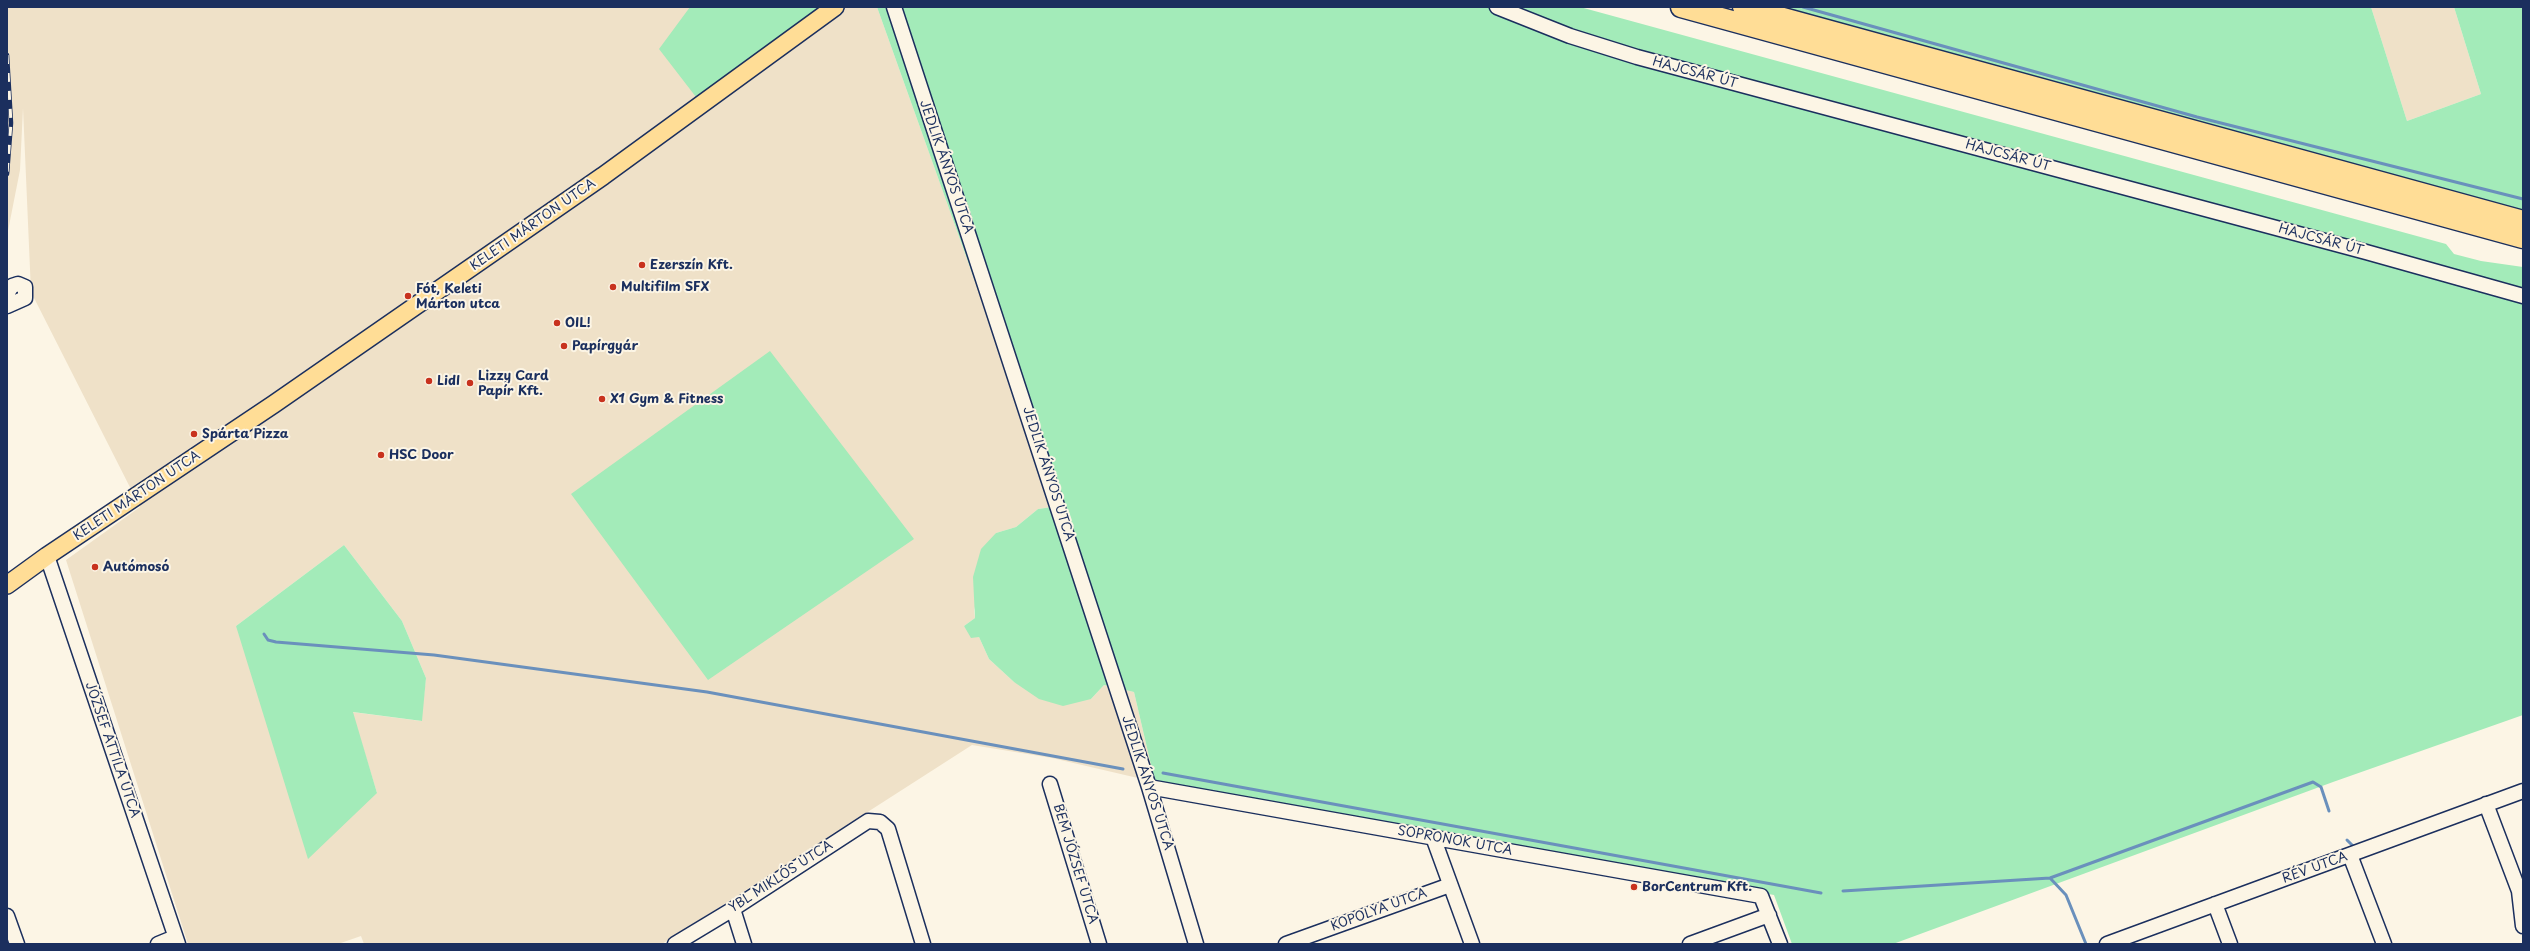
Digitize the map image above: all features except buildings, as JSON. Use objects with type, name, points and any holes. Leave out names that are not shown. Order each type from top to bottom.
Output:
[{"type":"highway","points":[[1681,7],[2523,238]]},
{"type":"highway","points":[[1743,7],[2523,221]]},
{"type":"highway","points":[[1752,7],[1774,16]]},
{"type":"main road","name":"KELETI MÁRTON UTCA","points":[[7,585],[47,556],[274,404],[597,181],[835,7]]},
{"type":"street","name":"JEDLIK ÁNYOS UTCA","points":[[894,7],[1149,787],[1196,944]]},
{"type":"street","name":"HAJCSÁR ÚT","points":[[1497,7],[1570,36],[1637,57],[2359,250],[2523,296]]},
{"type":"street","points":[[7,294],[12,286],[18,284],[25,287],[25,298],[7,306]]},
{"type":"street","name":"JÓZSEF ATTILA UTCA","points":[[47,556],[176,941]]},
{"type":"street","name":"BEM JÓZSEF UTCA","points":[[1050,784],[1098,944]]},
{"type":"street","name":"SOPRONOK UTCA","points":[[1149,787],[1761,896],[1769,915]]},
{"type":"street","name":"RÉV UTCA","points":[[2107,944],[2523,791]]},
{"type":"street","points":[[2486,804],[2519,891],[2523,926]]},
{"type":"street","name":"YBL MIKLÓS UTCA","points":[[675,944],[733,909],[868,821],[880,822],[888,829],[923,944]]},
{"type":"street","points":[[1433,837],[1472,944]]},
{"type":"street","points":[[2350,855],[2384,944]]},
{"type":"street","name":"KOPOLYA UTCA","points":[[1286,944],[1450,885]]},
{"type":"street","points":[[2215,904],[2230,944]]},
{"type":"street","points":[[733,909],[744,944]]},
{"type":"street","points":[[1690,944],[1769,915],[1780,944]]},
{"type":"street","points":[[7,916],[17,944]]},
{"type":"street","points":[[158,944],[176,941]]},
{"type":"shaded area","points":[[7,7],[877,7],[1011,382],[1033,457],[1052,507],[1038,509],[1016,527],[996,533],[974,610],[975,618],[964,626],[979,637],[989,659],[1014,682],[1091,699],[1104,685],[1134,692],[1155,782],[1052,758],[972,745],[662,944],[364,944],[361,936],[338,944],[188,944],[66,560],[140,507],[31,292],[23,108],[20,170],[7,236]],"holes":[[[344,545],[402,621],[426,678],[421,721],[352,712],[377,793],[236,626]]]},
{"type":"shaded area","points":[[2371,7],[2454,7],[2481,94],[2407,121]]},
{"type":"green space","points":[[690,7],[838,7],[696,97],[659,49]]},
{"type":"green space","points":[[877,7],[1580,7],[2446,244],[2454,254],[2481,261],[2523,267],[2523,715],[2333,782],[1893,944],[1792,944],[1774,895],[1155,782],[1134,692],[1104,685],[1091,699],[1063,706],[1039,699],[1014,682],[989,659],[979,637],[971,638],[964,626],[975,618],[973,577],[981,549],[996,533],[1016,527],[1038,509],[1052,507],[1033,457],[1011,382]]},
{"type":"green space","points":[[1779,7],[2371,7],[2407,121],[2481,94],[2454,7],[2523,7],[2523,215]]},
{"type":"green space","points":[[770,351],[914,539],[708,680],[571,494]]},
{"type":"green space","points":[[344,545],[402,621],[426,678],[422,721],[353,712],[377,793],[308,859],[236,626]]},
{"type":"waterway","points":[[1803,7],[2197,117],[2523,199]]},
{"type":"waterway","points":[[264,634],[268,640],[276,642],[434,655],[707,692],[1123,769]]},
{"type":"waterway","points":[[1163,773],[1821,893]]},
{"type":"waterway","points":[[1843,891],[2050,878],[2313,782],[2321,787],[2329,811]]},
{"type":"waterway","points":[[2347,840],[2353,846],[2356,846]]},
{"type":"waterway","points":[[2050,878],[2066,895],[2086,944]]},
{"type":"railway","points":[[7,55],[11,123],[7,174]]},
{"type":"place","name":"Ezerszín Kft.","points":[[642,265]]},
{"type":"place","name":"Multifilm SFX","points":[[613,287]]},
{"type":"place","name":"Fót, Keleti Márton utca","points":[[408,296]]},
{"type":"place","name":"OIL!","points":[[557,323]]},
{"type":"place","name":"Papírgyár","points":[[564,346]]},
{"type":"place","name":"Lidl","points":[[429,381]]},
{"type":"place","name":"Lizzy Card Papír Kft.","points":[[470,383]]},
{"type":"place","name":"X1 Gym & Fitness","points":[[602,399]]},
{"type":"place","name":"Spárta Pizza","points":[[194,434]]},
{"type":"place","name":"HSC Door","points":[[381,455]]},
{"type":"place","name":"Autómosó","points":[[95,567]]},
{"type":"place","name":"BorCentrum Kft.","points":[[1634,887]]}]
